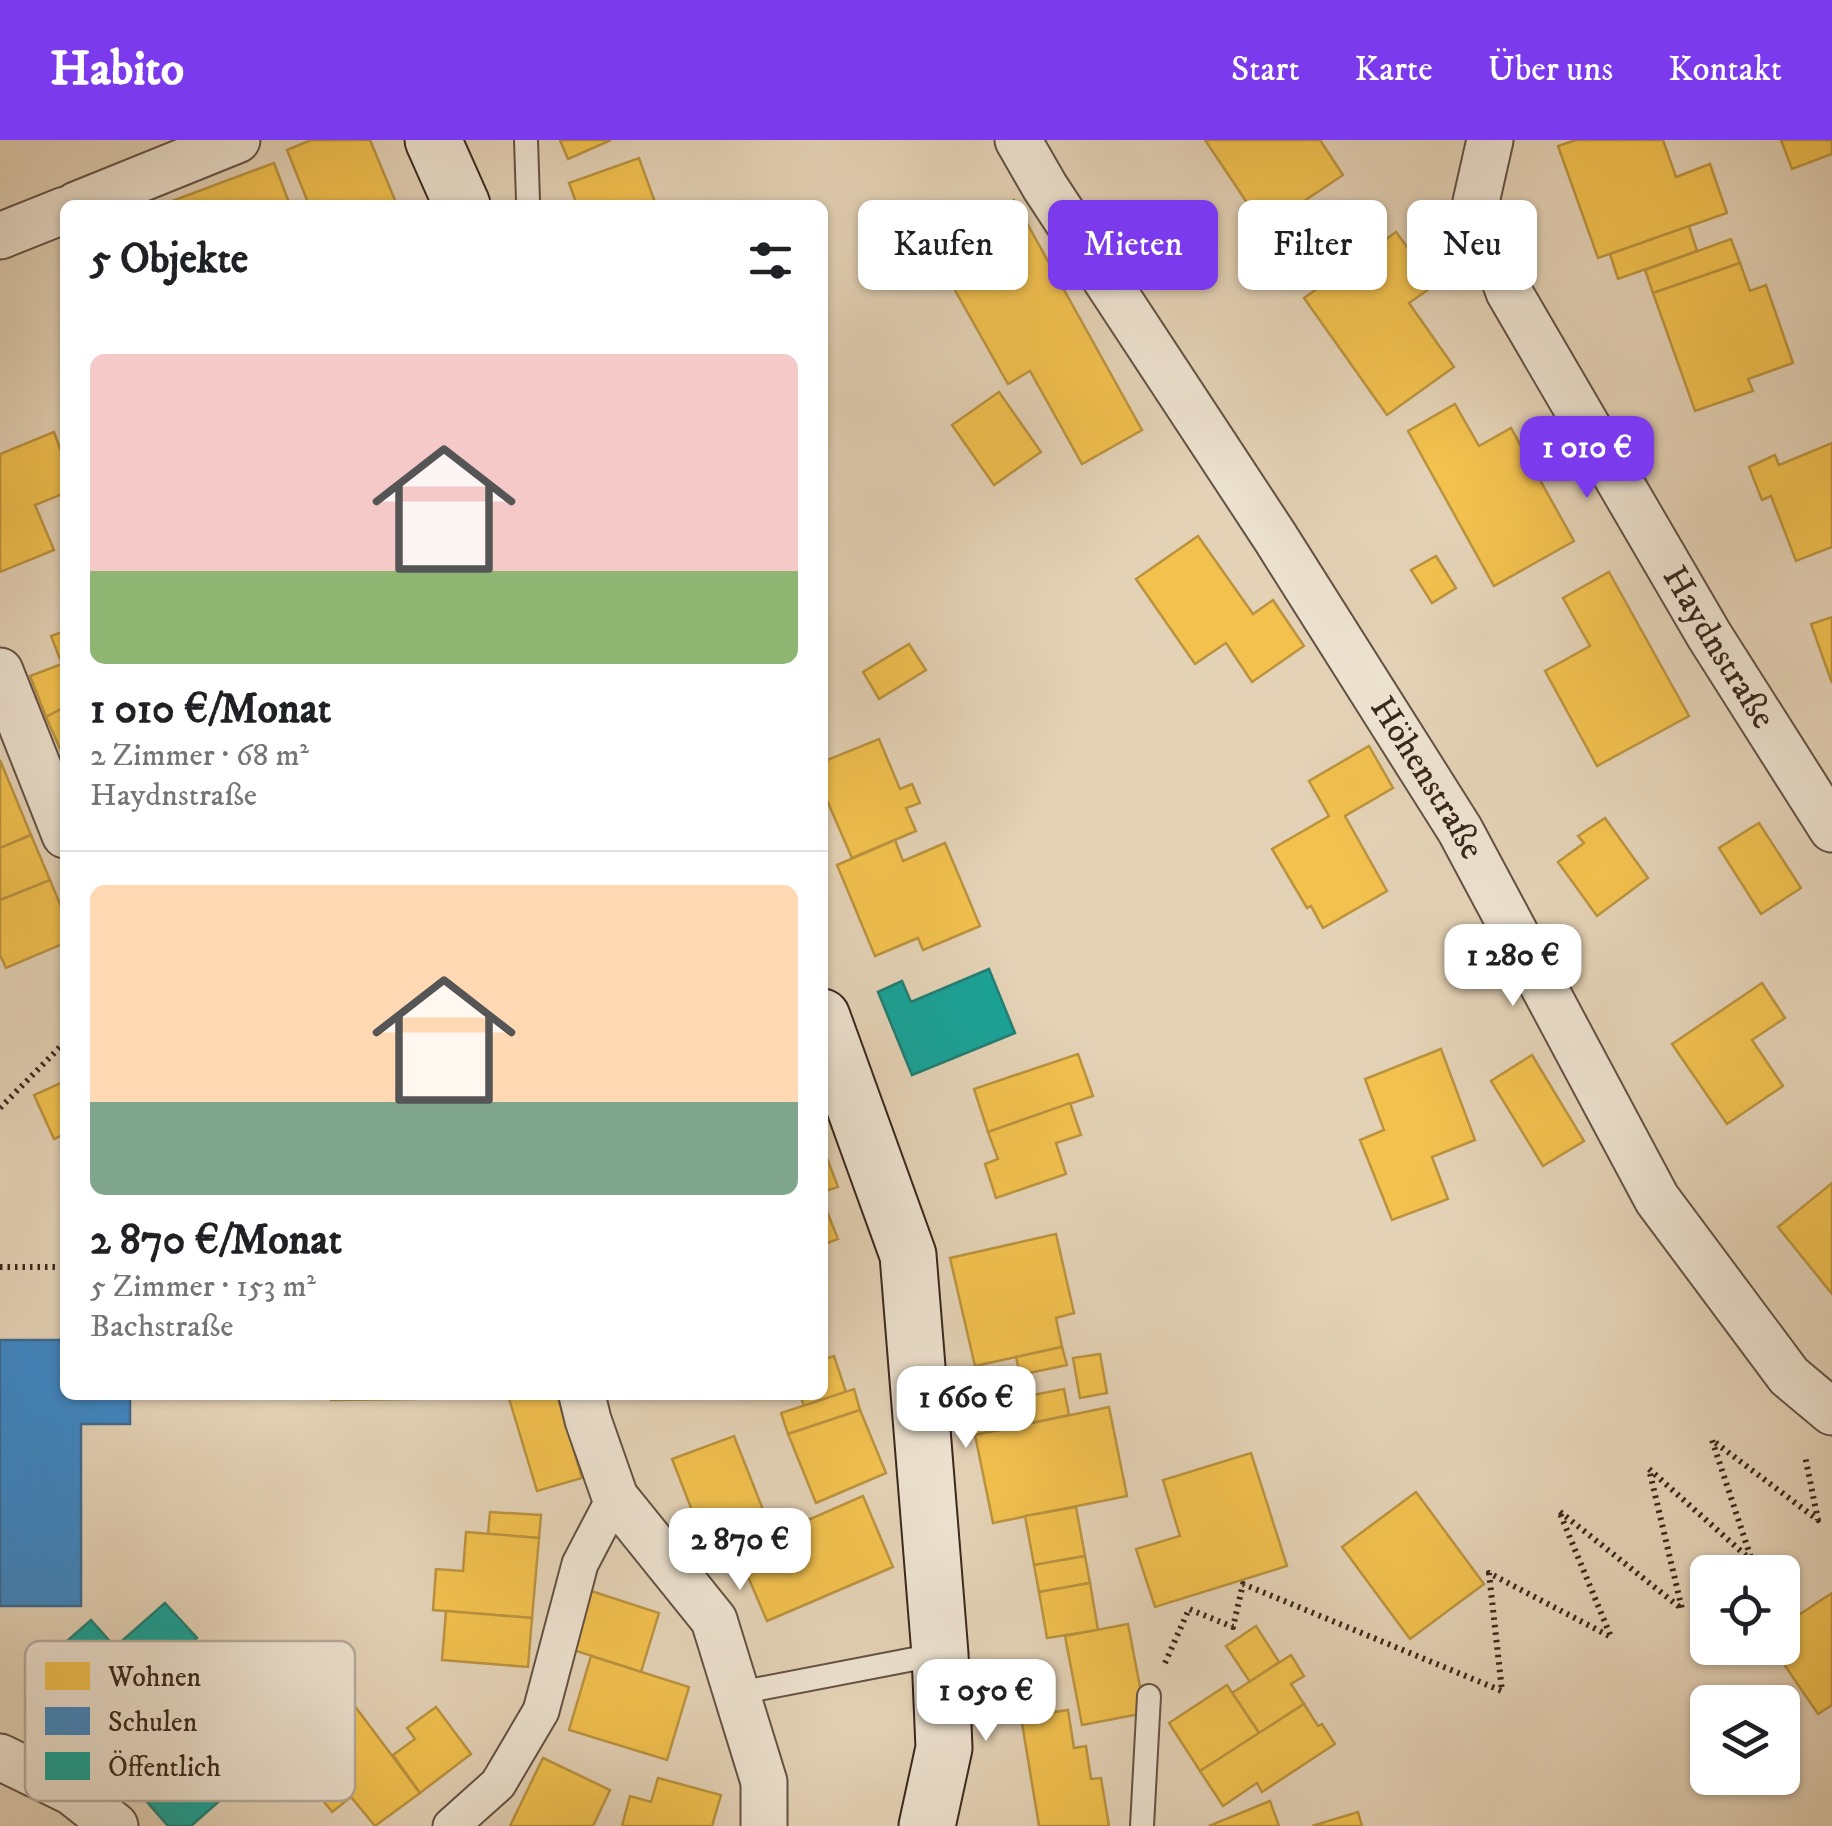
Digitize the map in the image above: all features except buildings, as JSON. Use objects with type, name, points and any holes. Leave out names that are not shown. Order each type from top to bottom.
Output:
[{"type":"main road","points":[[433,140],[460,200]]},
{"type":"main road","points":[[828,1034],[908,1255],[944,1748],[927,1826]]},
{"type":"street","points":[[88,200],[237,140]]},
{"type":"street","name":"Höhenstraße","points":[[1018,140],[1045,188],[1275,536],[1460,830],[1657,1199],[1788,1376],[1832,1412]]},
{"type":"street","name":"Haydnstraße","points":[[1490,140],[1476,202],[1508,292],[1709,634],[1832,829]]},
{"type":"street","points":[[0,236],[60,212]]},
{"type":"street","points":[[0,671],[60,822]]},
{"type":"street","points":[[583,1400],[616,1497],[714,1620],[764,1782],[764,1826]]},
{"type":"street","points":[[450,1826],[498,1784],[541,1711],[580,1564],[616,1497]]},
{"type":"street","points":[[0,1757],[25,1769]]},
{"type":"street","points":[[83,1801],[115,1826]]},
{"type":"lane","points":[[526,140],[528,200]]},
{"type":"lane","points":[[738,1693],[940,1654]]},
{"type":"lane","points":[[1142,1826],[1150,1696]]},
{"type":"path","points":[[0,1108],[60,1047]]},
{"type":"path","points":[[0,1266],[60,1267]]},
{"type":"path","points":[[1150,1696],[1189,1610],[1232,1628],[1243,1584],[1502,1691],[1489,1573],[1611,1637],[1559,1511],[1682,1609],[1649,1470],[1752,1561],[1712,1440],[1818,1520],[1788,1376]]}]
